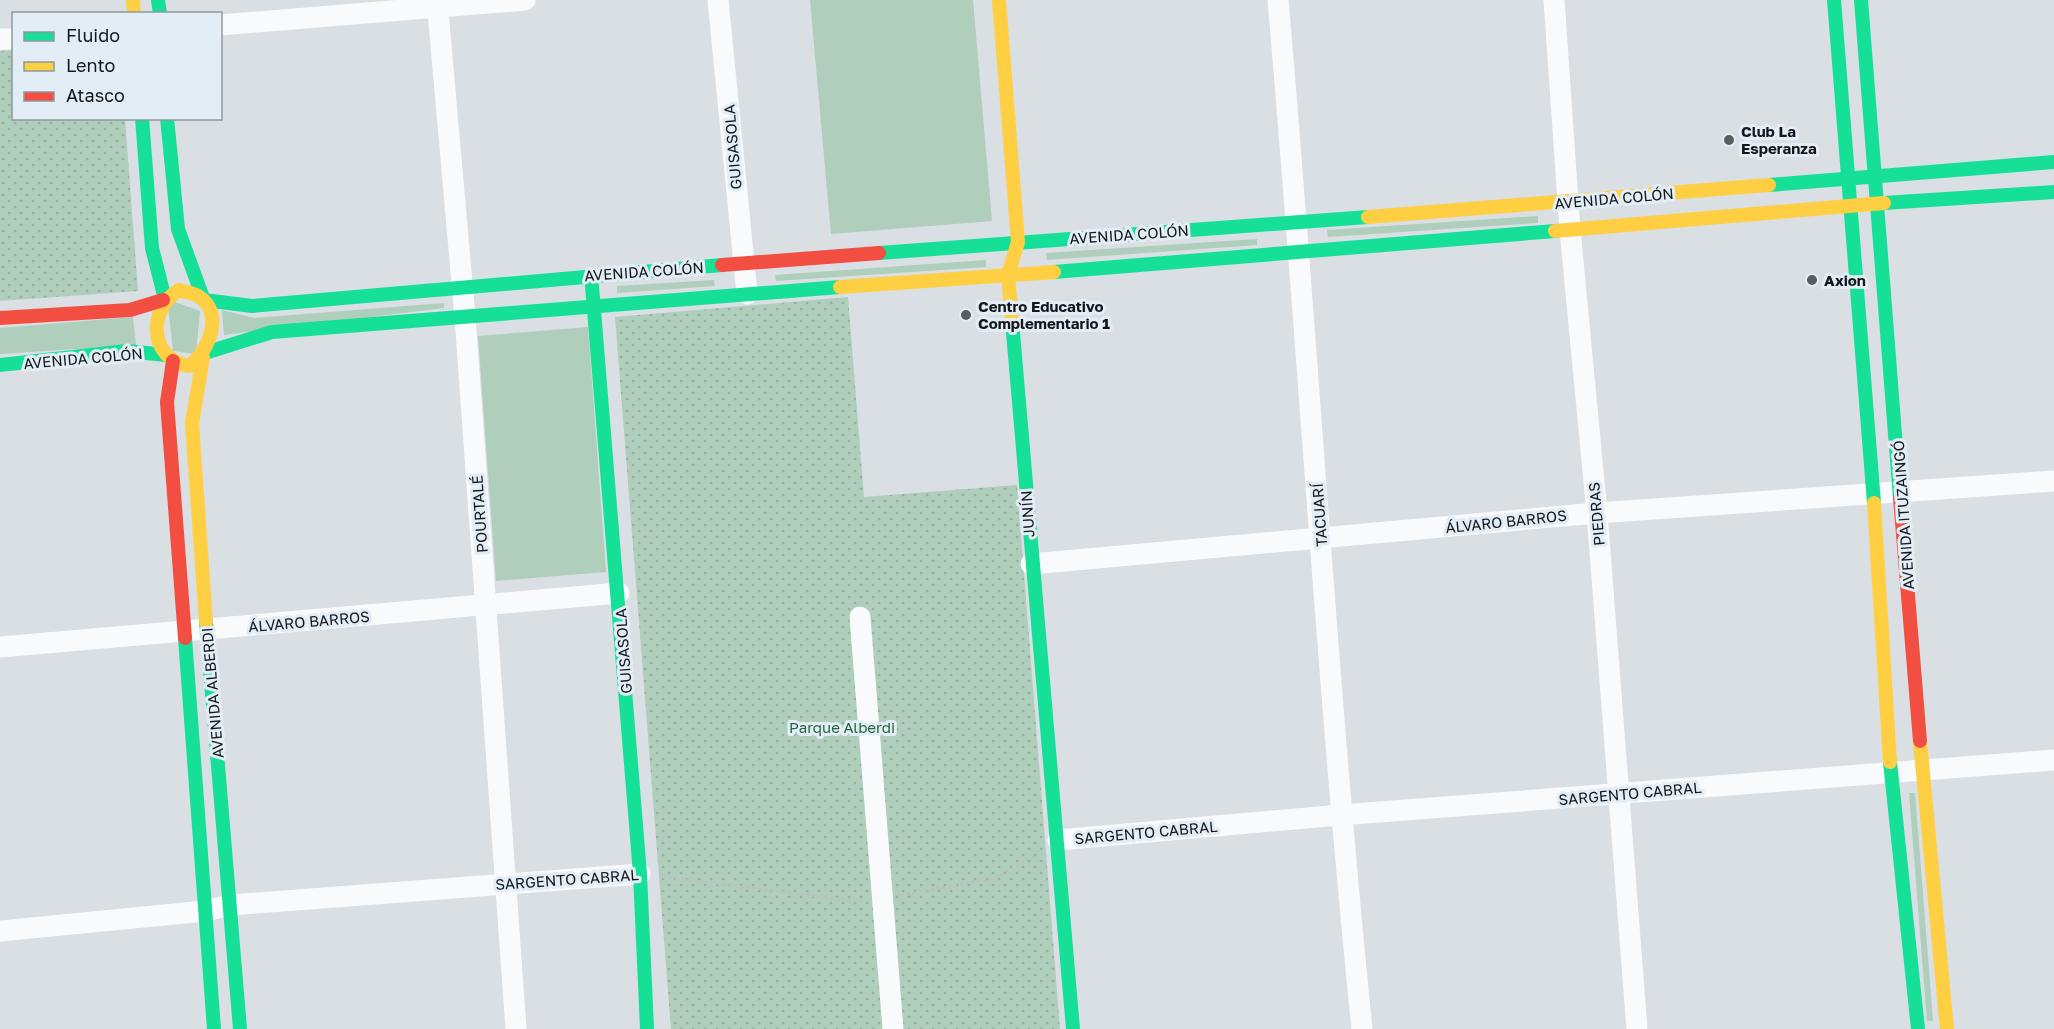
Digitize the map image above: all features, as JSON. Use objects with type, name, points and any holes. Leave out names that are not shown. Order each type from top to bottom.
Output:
[{"type":"main road","name":"JUNÍN","points":[[999,0],[1018,242],[1008,275],[1031,564],[1058,840],[1073,1029]]},
{"type":"main road","name":"AVENIDA ITUZAINGÓ","points":[[1834,0],[1873,493],[1891,771],[1918,1029]]},
{"type":"main road","name":"AVENIDA ITUZAINGÓ","points":[[1861,0],[1922,770],[1947,1029]]},
{"type":"main road","points":[[142,120],[152,248],[164,299],[159,310],[158,332],[170,358],[186,365],[205,355],[211,342],[211,321],[178,229],[167,120]]},
{"type":"main road","name":"AVENIDA COLÓN","points":[[204,299],[252,306],[591,274],[1298,223],[2054,162]]},
{"type":"main road","name":"AVENIDA COLÓN","points":[[205,355],[272,332],[594,305],[1299,254],[1850,205],[2054,192]]},
{"type":"main road","name":"GUISASOLA","points":[[591,274],[619,593],[640,874],[648,1029]]},
{"type":"main road","points":[[0,318],[130,310],[164,299],[179,290],[197,293],[204,299]]},
{"type":"main road","name":"AVENIDA COLÓN","points":[[0,365],[127,351],[170,358]]},
{"type":"main road","name":"AVENIDA ALBERDI","points":[[205,355],[192,423],[240,1029]]},
{"type":"main road","name":"AVENIDA ALBERDI","points":[[170,358],[167,402],[214,1029]]},
{"type":"street","points":[[222,25],[438,3],[525,0]]},
{"type":"street","name":"GUISASOLA","points":[[718,0],[747,294]]},
{"type":"street","name":"TACUARÍ","points":[[1278,0],[1298,223],[1340,815],[1362,1029]]},
{"type":"street","name":"PIEDRAS","points":[[1554,0],[1570,230],[1597,513],[1637,1029]]},
{"type":"street","name":"POURTALÉ","points":[[438,3],[465,317],[516,1029]]},
{"type":"street","name":"ÁLVARO BARROS","points":[[1031,564],[1597,513],[2054,481]]},
{"type":"street","name":"ÁLVARO BARROS","points":[[0,647],[619,593]]},
{"type":"street","points":[[860,617],[893,1029]]},
{"type":"street","name":"SARGENTO CABRAL","points":[[1058,840],[1340,815],[2054,760]]},
{"type":"street","name":"SARGENTO CABRAL","points":[[0,931],[205,911],[230,905],[640,874]]},
{"type":"path","name":"SARGENTO CABRAL","points":[[640,874],[865,902],[996,878],[1058,840]]},
{"type":"green space","points":[[810,0],[973,0],[992,221],[831,234]]},
{"type":"green space","points":[[12,50],[12,120],[125,120],[138,291],[0,301],[0,51]]},
{"type":"green space","points":[[1538,216],[1538,223],[1328,237],[1327,230]]},
{"type":"green space","points":[[1257,239],[1257,245],[1047,260],[1046,253]]},
{"type":"green space","points":[[986,260],[986,267],[776,281],[775,275]]},
{"type":"green space","points":[[714,280],[715,286],[617,293],[617,286]]},
{"type":"green space","name":"Parque Alberdi","points":[[848,297],[864,497],[1017,485],[1060,1029],[671,1029],[615,317]]},
{"type":"green space","points":[[172,301],[200,311],[196,354],[173,351],[168,306]]},
{"type":"green space","points":[[444,303],[444,308],[224,335],[222,310],[254,318]]},
{"type":"green space","points":[[133,317],[136,345],[0,354],[0,328]]},
{"type":"green space","points":[[588,327],[606,572],[496,581],[478,336]]},
{"type":"green space","points":[[1909,793],[1915,793],[1933,1021],[1927,1021]]},
{"type":"traffic: fast","points":[[158,0],[160,12]]},
{"type":"traffic: fast","points":[[1834,0],[1874,503]]},
{"type":"traffic: fast","points":[[1861,0],[1900,498]]},
{"type":"traffic: fast","points":[[142,120],[152,248],[165,299]]},
{"type":"traffic: fast","points":[[167,120],[178,229],[203,298]]},
{"type":"traffic: fast","points":[[1769,185],[2054,162]]},
{"type":"traffic: fast","points":[[1884,203],[2054,192]]},
{"type":"traffic: fast","points":[[879,253],[1368,217]]},
{"type":"traffic: fast","points":[[1054,272],[1555,231]]},
{"type":"traffic: fast","points":[[204,300],[252,306],[722,265]]},
{"type":"traffic: fast","points":[[592,286],[640,874],[647,1029]]},
{"type":"traffic: fast","points":[[208,352],[272,332],[840,287]]},
{"type":"traffic: fast","points":[[1012,321],[1073,1029]]},
{"type":"traffic: fast","points":[[0,365],[127,351],[166,355]]},
{"type":"traffic: fast","points":[[206,622],[240,1029]]},
{"type":"traffic: fast","points":[[185,638],[214,1029]]},
{"type":"traffic: fast","points":[[1890,762],[1918,1029]]},
{"type":"traffic: slow","points":[[133,0],[134,12]]},
{"type":"traffic: slow","points":[[999,0],[1018,242],[1008,275],[1012,321]]},
{"type":"traffic: slow","points":[[1368,217],[1769,185]]},
{"type":"traffic: slow","points":[[1555,231],[1884,203]]},
{"type":"traffic: slow","points":[[840,287],[1054,272]]},
{"type":"traffic: slow","points":[[179,290],[196,295],[206,303],[211,312],[211,332],[208,342],[189,366],[176,362],[166,354],[157,333],[161,309],[179,290]]},
{"type":"traffic: slow","points":[[203,358],[192,423],[206,622]]},
{"type":"traffic: slow","points":[[1874,503],[1890,762]]},
{"type":"traffic: slow","points":[[1920,741],[1947,1029]]},
{"type":"traffic: jam","points":[[722,265],[879,253]]},
{"type":"traffic: jam","points":[[0,318],[130,310],[163,300]]},
{"type":"traffic: jam","points":[[173,361],[167,402],[185,638]]},
{"type":"traffic: jam","points":[[1900,498],[1920,741]]},
{"type":"place","name":"Club La Esperanza","points":[[1729,140]]},
{"type":"place","name":"Axion","points":[[1812,280]]},
{"type":"place","name":"Centro Educativo Complementario 1","points":[[966,315]]}]
